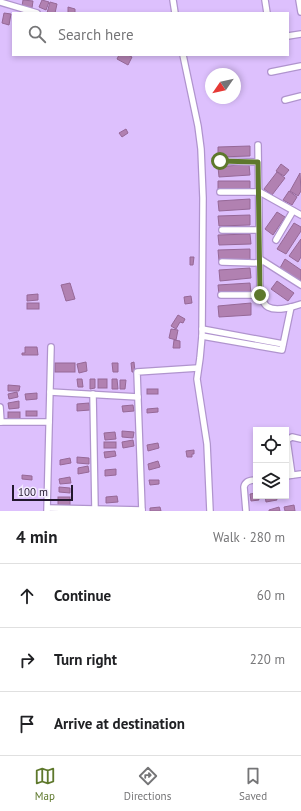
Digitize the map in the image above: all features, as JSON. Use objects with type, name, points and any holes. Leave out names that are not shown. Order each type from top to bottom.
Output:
[{"type":"street","points":[[173,0],[175,12]]},
{"type":"street","points":[[265,0],[267,12]]},
{"type":"street","points":[[299,0],[301,12]]},
{"type":"street","points":[[0,2],[34,12]]},
{"type":"street","points":[[289,36],[301,34]]},
{"type":"street","points":[[183,56],[198,126],[201,149],[203,198],[202,332],[197,379],[207,444],[210,511]]},
{"type":"street","points":[[271,72],[301,66]]},
{"type":"street","points":[[285,100],[301,96]]},
{"type":"street","points":[[258,145],[260,295],[264,304],[274,308],[286,308],[301,304]]},
{"type":"street","points":[[220,161],[258,162]]},
{"type":"street","points":[[220,192],[258,191],[301,215]]},
{"type":"street","points":[[276,240],[293,211]]},
{"type":"street","points":[[222,230],[259,230]]},
{"type":"street","points":[[222,262],[260,261],[301,285]]},
{"type":"street","points":[[221,295],[260,295]]},
{"type":"street","points":[[202,332],[282,347],[291,307]]},
{"type":"street","points":[[51,347],[48,510],[142,510],[137,372],[198,368]]},
{"type":"street","points":[[50,392],[138,397]]},
{"type":"street","points":[[93,394],[95,509]]},
{"type":"street","points":[[0,407],[0,422],[49,422]]},
{"type":"street","points":[[288,463],[287,440],[292,437],[301,439]]},
{"type":"street","points":[[289,476],[301,474]]},
{"type":"street","points":[[246,511],[244,487],[245,484],[253,481]]},
{"type":"building","points":[[23,0],[33,1],[32,8],[22,6]]},
{"type":"building","points":[[42,0],[49,2],[46,10],[39,7]]},
{"type":"building","points":[[50,2],[57,4],[55,12],[47,12]]},
{"type":"building","points":[[68,7],[75,9],[75,12],[68,12]]},
{"type":"building","points":[[4,13],[11,14],[9,25],[2,23]]},
{"type":"building","points":[[118,56],[132,57],[128,65],[117,59]]},
{"type":"building","points":[[126,129],[128,133],[122,137],[119,133]]},
{"type":"building","points":[[250,146],[250,156],[218,157],[218,147]]},
{"type":"building","points":[[249,164],[250,175],[219,177],[218,167]]},
{"type":"building","points":[[281,164],[289,170],[284,176],[276,171]]},
{"type":"building","points":[[277,172],[285,178],[272,195],[264,189]]},
{"type":"building","points":[[300,173],[301,191],[298,196],[290,191]]},
{"type":"building","points":[[218,181],[250,181],[250,190],[218,191]]},
{"type":"building","points":[[289,191],[297,197],[292,205],[283,200]]},
{"type":"building","points":[[250,199],[250,209],[219,211],[218,201]]},
{"type":"building","points":[[277,212],[285,217],[273,235],[265,229]]},
{"type":"building","points":[[250,215],[250,225],[219,226],[218,216]]},
{"type":"building","points":[[294,223],[301,227],[301,231],[286,254],[277,249]]},
{"type":"building","points":[[250,234],[251,244],[219,245],[218,235]]},
{"type":"building","points":[[301,239],[301,257],[298,262],[289,256]]},
{"type":"building","points":[[250,249],[250,260],[219,261],[218,250]]},
{"type":"building","points":[[190,257],[194,257],[193,265],[190,265]]},
{"type":"building","points":[[285,259],[301,270],[301,283],[280,268]]},
{"type":"building","points":[[250,268],[251,278],[220,281],[219,270]]},
{"type":"building","points":[[277,281],[294,293],[288,301],[271,289]]},
{"type":"building","points":[[70,283],[75,299],[66,301],[61,285]]},
{"type":"building","points":[[250,283],[251,294],[219,295],[218,285]]},
{"type":"building","points":[[38,294],[38,300],[27,301],[27,295]]},
{"type":"building","points":[[191,296],[192,303],[185,304],[184,297]]},
{"type":"building","points":[[27,303],[39,303],[39,309],[27,309]]},
{"type":"building","points":[[251,303],[251,315],[219,317],[218,306]]},
{"type":"building","points":[[178,315],[185,319],[183,323],[180,322],[176,329],[171,326]]},
{"type":"building","points":[[171,329],[178,330],[176,340],[169,338]]},
{"type":"building","points":[[174,340],[180,341],[180,348],[173,348]]},
{"type":"building","points":[[25,347],[37,347],[38,355],[22,355],[22,353],[25,353]]},
{"type":"building","points":[[86,362],[87,371],[79,373],[77,364]]},
{"type":"building","points":[[134,362],[135,372],[132,372],[131,363]]},
{"type":"building","points":[[55,363],[75,363],[75,372],[55,372]]},
{"type":"building","points":[[112,363],[118,363],[118,372],[113,372]]},
{"type":"building","points":[[77,379],[82,379],[83,387],[78,387]]},
{"type":"building","points":[[90,379],[95,379],[95,388],[90,389]]},
{"type":"building","points":[[98,379],[107,379],[107,388],[98,388]]},
{"type":"building","points":[[112,379],[117,379],[118,389],[112,389]]},
{"type":"building","points":[[120,380],[126,380],[125,389],[120,389]]},
{"type":"building","points":[[8,385],[20,386],[19,391],[8,391]]},
{"type":"building","points":[[147,389],[158,389],[158,394],[147,394]]},
{"type":"building","points":[[17,392],[18,397],[9,399],[8,394]]},
{"type":"building","points":[[37,393],[37,399],[26,400],[25,394]]},
{"type":"building","points":[[19,401],[19,408],[9,409],[8,403]]},
{"type":"building","points":[[89,403],[90,410],[77,411],[77,404]]},
{"type":"building","points":[[133,405],[134,411],[123,412],[122,406]]},
{"type":"building","points":[[158,408],[158,412],[147,413],[147,409]]},
{"type":"building","points":[[26,411],[37,411],[37,416],[26,416]]},
{"type":"building","points":[[8,412],[20,412],[20,419],[8,419]]},
{"type":"building","points":[[122,431],[134,432],[133,438],[122,437]]},
{"type":"building","points":[[115,432],[116,439],[105,440],[104,433]]},
{"type":"building","points":[[133,440],[134,446],[123,448],[122,442]]},
{"type":"building","points":[[104,442],[116,442],[116,448],[104,448]]},
{"type":"building","points":[[158,443],[159,448],[148,451],[147,445]]},
{"type":"building","points":[[194,450],[192,457],[187,457],[186,451]]},
{"type":"building","points":[[115,451],[116,456],[105,458],[104,452]]},
{"type":"building","points":[[77,457],[89,458],[89,464],[77,463]]},
{"type":"building","points":[[70,458],[71,463],[60,465],[60,460]]},
{"type":"building","points":[[158,461],[160,467],[149,470],[148,464]]},
{"type":"building","points":[[88,466],[89,472],[78,474],[78,468]]},
{"type":"building","points":[[116,469],[116,475],[105,476],[105,470]]},
{"type":"building","points":[[22,475],[32,476],[32,480],[22,479]]},
{"type":"building","points":[[70,477],[71,483],[60,484],[59,479]]},
{"type":"building","points":[[149,480],[159,480],[159,484],[150,485]]},
{"type":"building","points":[[59,487],[70,488],[70,493],[59,492]]},
{"type":"building","points":[[250,494],[253,494],[253,499],[259,500],[251,501]]},
{"type":"building","points":[[117,496],[118,502],[106,503],[106,497]]},
{"type":"building","points":[[58,497],[70,497],[70,505],[58,505]]},
{"type":"building","points":[[266,499],[277,500],[266,502]]},
{"type":"building","points":[[294,505],[295,511],[285,511],[284,507]]},
{"type":"building","points":[[160,507],[161,511],[150,511],[150,508]]},
{"type":"building","points":[[279,507],[280,511],[269,511],[269,510]]},
{"type":"route","points":[[220,161],[258,162],[260,295]]}]
